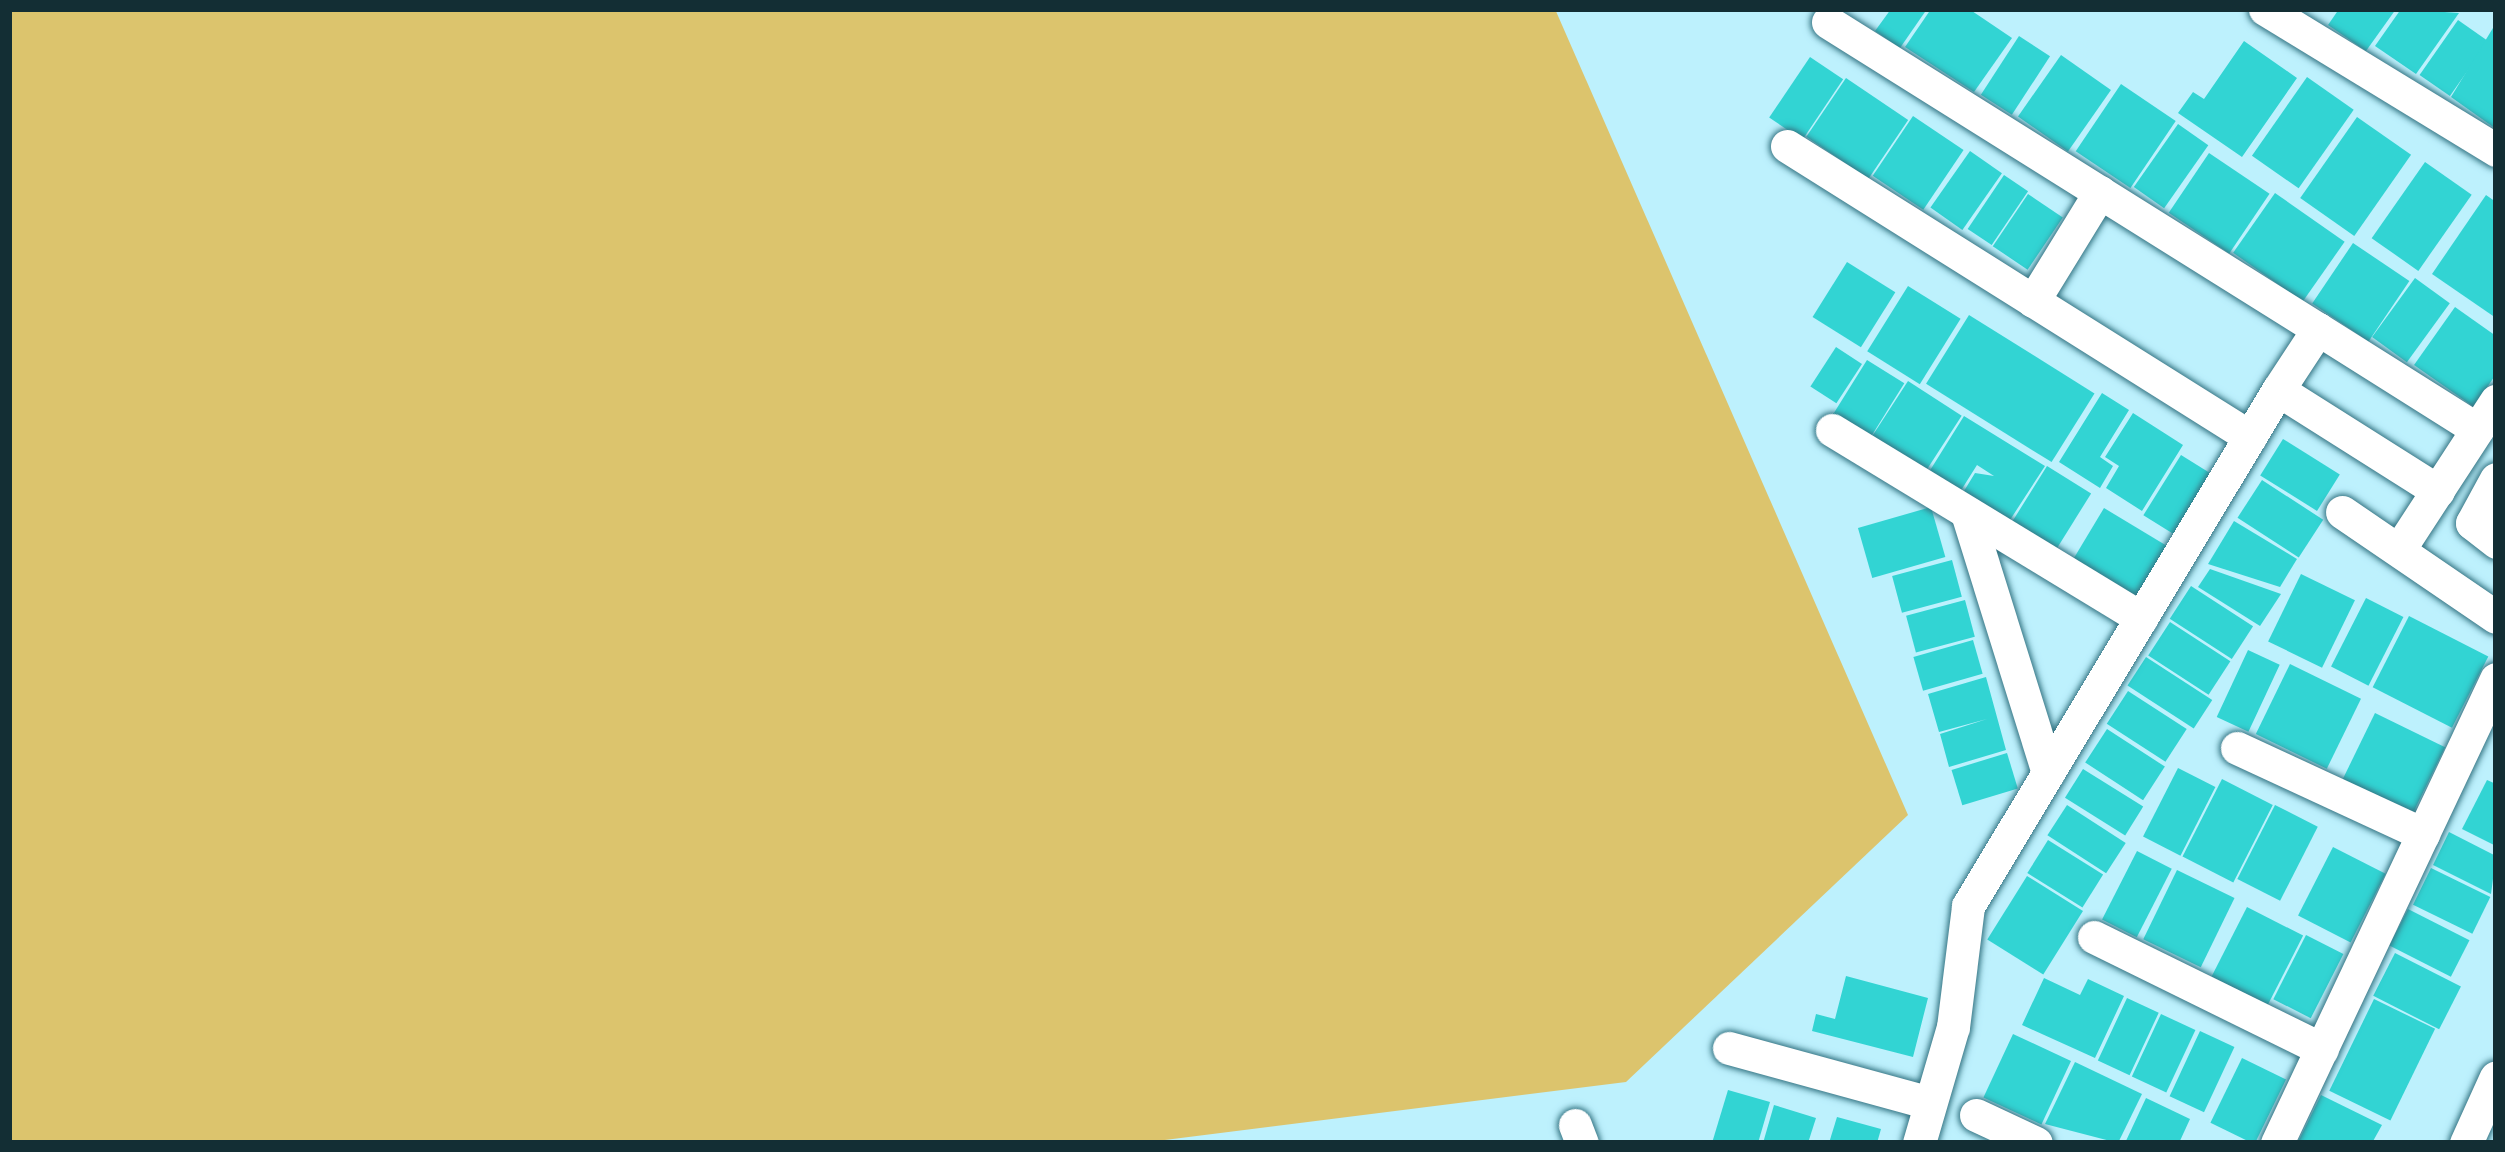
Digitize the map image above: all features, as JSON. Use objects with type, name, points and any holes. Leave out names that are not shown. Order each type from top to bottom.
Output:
[{"type":"street","points":[[2265,9],[2496,150]]},
{"type":"street","points":[[1828,22],[2318,329],[2487,415],[2400,548]]},
{"type":"street","points":[[1787,146],[2250,437]]},
{"type":"street","points":[[2033,301],[2100,192]]},
{"type":"street","points":[[1919,1143],[1953,1027],[1960,927],[2318,329]]},
{"type":"street","points":[[2278,391],[2438,491]]},
{"type":"street","points":[[1832,430],[2141,618]]},
{"type":"street","points":[[2496,479],[2472,523],[2496,542]]},
{"type":"street","points":[[1967,512],[2048,773]]},
{"type":"street","points":[[2342,512],[2496,616]]},
{"type":"street","points":[[2277,1143],[2496,679]]},
{"type":"street","points":[[2237,748],[2423,834]]},
{"type":"street","points":[[2094,937],[2322,1048]]},
{"type":"street","points":[[1729,1048],[1930,1103]]},
{"type":"street","points":[[2466,1143],[2496,1077]]},
{"type":"street","points":[[1976,1115],[2036,1143]]},
{"type":"shaded area","points":[[9,9],[1555,9],[1908,815],[1626,1082],[1141,1143],[9,1143]]},
{"type":"building","points":[[1891,9],[1927,9],[1900,48],[1875,31]]},
{"type":"building","points":[[1931,9],[1972,11],[2012,38],[1974,92],[1905,47]]},
{"type":"building","points":[[2339,9],[2396,9],[2366,51],[2328,25]]},
{"type":"building","points":[[2401,9],[2459,13],[2416,74],[2375,46]]},
{"type":"building","points":[[2458,20],[2488,41],[2450,96],[2420,75]]},
{"type":"building","points":[[2496,23],[2496,129],[2451,97]]},
{"type":"building","points":[[2019,36],[2050,56],[2012,115],[1981,95]]},
{"type":"building","points":[[2244,41],[2297,78],[2242,157],[2178,113],[2193,92],[2204,99]]},
{"type":"building","points":[[2061,55],[2111,90],[2068,151],[2018,116]]},
{"type":"building","points":[[1810,57],[1843,79],[1802,140],[1769,118]]},
{"type":"building","points":[[2307,77],[2354,110],[2299,188],[2252,156]]},
{"type":"building","points":[[1846,78],[1908,120],[1868,179],[1806,137]]},
{"type":"building","points":[[2121,84],[2176,121],[2130,188],[2076,151]]},
{"type":"building","points":[[1913,116],[1964,150],[1923,210],[1873,176]]},
{"type":"building","points":[[2357,117],[2411,155],[2354,236],[2300,198]]},
{"type":"building","points":[[2178,124],[2208,145],[2164,208],[2134,187]]},
{"type":"building","points":[[1970,151],[2002,173],[1962,230],[1930,208]]},
{"type":"building","points":[[2209,153],[2270,194],[2229,254],[2169,213]]},
{"type":"building","points":[[2425,162],[2472,195],[2418,271],[2372,238]]},
{"type":"building","points":[[2004,175],[2028,191],[1992,245],[1968,229]]},
{"type":"building","points":[[2275,193],[2345,242],[2303,302],[2233,253]]},
{"type":"building","points":[[2028,194],[2063,217],[2028,270],[1993,246]]},
{"type":"building","points":[[2486,195],[2496,202],[2496,318],[2432,274]]},
{"type":"building","points":[[2353,243],[2409,281],[2369,342],[2312,304]]},
{"type":"building","points":[[1847,262],[1895,292],[1861,347],[1813,317]]},
{"type":"building","points":[[2415,278],[2450,303],[2407,362],[2372,337]]},
{"type":"building","points":[[1908,286],[1961,319],[1920,384],[1867,351]]},
{"type":"building","points":[[2455,307],[2496,336],[2496,374],[2474,407],[2414,365]]},
{"type":"building","points":[[1969,315],[2095,393],[2052,462],[1926,384]]},
{"type":"building","points":[[1836,347],[1862,364],[1836,403],[1810,386]]},
{"type":"building","points":[[1867,360],[1904,383],[1866,444],[1829,421]]},
{"type":"building","points":[[1908,381],[1962,416],[1923,475],[1869,441]]},
{"type":"building","points":[[2102,393],[2129,410],[2100,457],[2113,466],[2100,488],[2059,462]]},
{"type":"building","points":[[2133,413],[2183,445],[2142,511],[2106,488],[2119,466],[2105,457]]},
{"type":"building","points":[[1964,416],[2045,466],[2010,520],[1964,491],[1975,473],[1994,476],[1977,465],[1960,492],[1929,472]]},
{"type":"building","points":[[2283,439],[2340,475],[2317,511],[2260,475]]},
{"type":"building","points":[[2181,455],[2219,479],[2182,539],[2143,515]]},
{"type":"building","points":[[2047,466],[2091,494],[2056,550],[2011,523]]},
{"type":"building","points":[[2262,480],[2323,520],[2299,557],[2237,518]]},
{"type":"building","points":[[1931,507],[1945,557],[1872,578],[1858,528]]},
{"type":"building","points":[[2104,508],[2169,547],[2137,601],[2072,562]]},
{"type":"building","points":[[2234,521],[2297,559],[2280,587],[2208,564]]},
{"type":"building","points":[[1952,560],[1962,597],[1902,613],[1892,576]]},
{"type":"building","points":[[2210,569],[2281,594],[2260,626],[2198,587]]},
{"type":"building","points":[[2301,574],[2355,600],[2322,668],[2268,641]]},
{"type":"building","points":[[2191,586],[2253,626],[2232,659],[2170,619]]},
{"type":"building","points":[[2366,598],[2403,617],[2368,686],[2331,667]]},
{"type":"building","points":[[1965,600],[1975,637],[1916,652],[1906,616]]},
{"type":"building","points":[[2409,616],[2488,656],[2452,728],[2373,687]]},
{"type":"building","points":[[2170,622],[2230,661],[2209,695],[2148,656]]},
{"type":"building","points":[[1973,640],[1983,674],[1923,691],[1913,657]]},
{"type":"building","points":[[2248,650],[2280,665],[2248,732],[2217,717]]},
{"type":"building","points":[[2146,657],[2212,700],[2194,729],[2127,686]]},
{"type":"building","points":[[2290,664],[2361,699],[2327,769],[2256,734]]},
{"type":"building","points":[[1986,677],[2006,750],[1949,767],[1940,734],[1987,719],[1939,732],[1928,694]]},
{"type":"building","points":[[2128,691],[2187,729],[2165,762],[2107,724]]},
{"type":"building","points":[[2375,713],[2445,747],[2411,816],[2341,782]]},
{"type":"building","points":[[2107,729],[2165,767],[2143,800],[2085,763]]},
{"type":"building","points":[[2007,753],[2018,788],[1962,805],[1952,770]]},
{"type":"building","points":[[2178,768],[2215,787],[2180,856],[2143,837]]},
{"type":"building","points":[[2083,769],[2143,807],[2125,835],[2065,798]]},
{"type":"building","points":[[2222,779],[2273,805],[2233,882],[2183,857]]},
{"type":"building","points":[[2487,780],[2496,784],[2496,846],[2462,829]]},
{"type":"building","points":[[2067,805],[2126,843],[2106,873],[2047,835]]},
{"type":"building","points":[[2275,805],[2318,827],[2280,901],[2237,879]]},
{"type":"building","points":[[2449,832],[2496,856],[2491,894],[2433,865]]},
{"type":"building","points":[[2048,840],[2103,874],[2082,908],[2027,873]]},
{"type":"building","points":[[2333,847],[2386,874],[2351,942],[2298,916]]},
{"type":"building","points":[[2137,851],[2172,869],[2137,937],[2102,920]]},
{"type":"building","points":[[2431,868],[2490,897],[2472,934],[2413,905]]},
{"type":"building","points":[[2177,870],[2235,898],[2201,967],[2143,939]]},
{"type":"building","points":[[2027,876],[2083,911],[2043,975],[1987,940]]},
{"type":"building","points":[[2247,907],[2303,936],[2268,1005],[2212,976]]},
{"type":"building","points":[[2408,909],[2469,940],[2451,977],[2389,946]]},
{"type":"building","points":[[2306,935],[2343,954],[2311,1018],[2273,999]]},
{"type":"building","points":[[2395,953],[2461,987],[2439,1029],[2373,996]]},
{"type":"building","points":[[1846,976],[1928,998],[1913,1057],[1812,1031],[1816,1014],[1835,1019]]},
{"type":"building","points":[[2044,978],[2080,995],[2088,979],[2124,996],[2095,1058],[2022,1025]]},
{"type":"building","points":[[2127,998],[2159,1013],[2130,1075],[2098,1061]]},
{"type":"building","points":[[2374,999],[2435,1029],[2390,1120],[2329,1091]]},
{"type":"building","points":[[2161,1014],[2195,1030],[2166,1093],[2132,1077]]},
{"type":"building","points":[[2200,1031],[2234,1047],[2204,1112],[2170,1096]]},
{"type":"building","points":[[2013,1034],[2071,1061],[2041,1124],[1983,1097]]},
{"type":"building","points":[[2242,1058],[2286,1079],[2255,1143],[2210,1123]]},
{"type":"building","points":[[2075,1062],[2142,1094],[2118,1143],[2045,1124]]},
{"type":"building","points":[[1728,1090],[1770,1102],[1758,1143],[1712,1143]]},
{"type":"building","points":[[2321,1095],[2382,1125],[2372,1143],[2298,1142]]},
{"type":"building","points":[[2146,1098],[2190,1119],[2179,1143],[2125,1143]]},
{"type":"building","points":[[1774,1105],[1816,1118],[1808,1143],[1763,1143]]},
{"type":"building","points":[[1837,1117],[1881,1129],[1877,1143],[1829,1143]]}]
